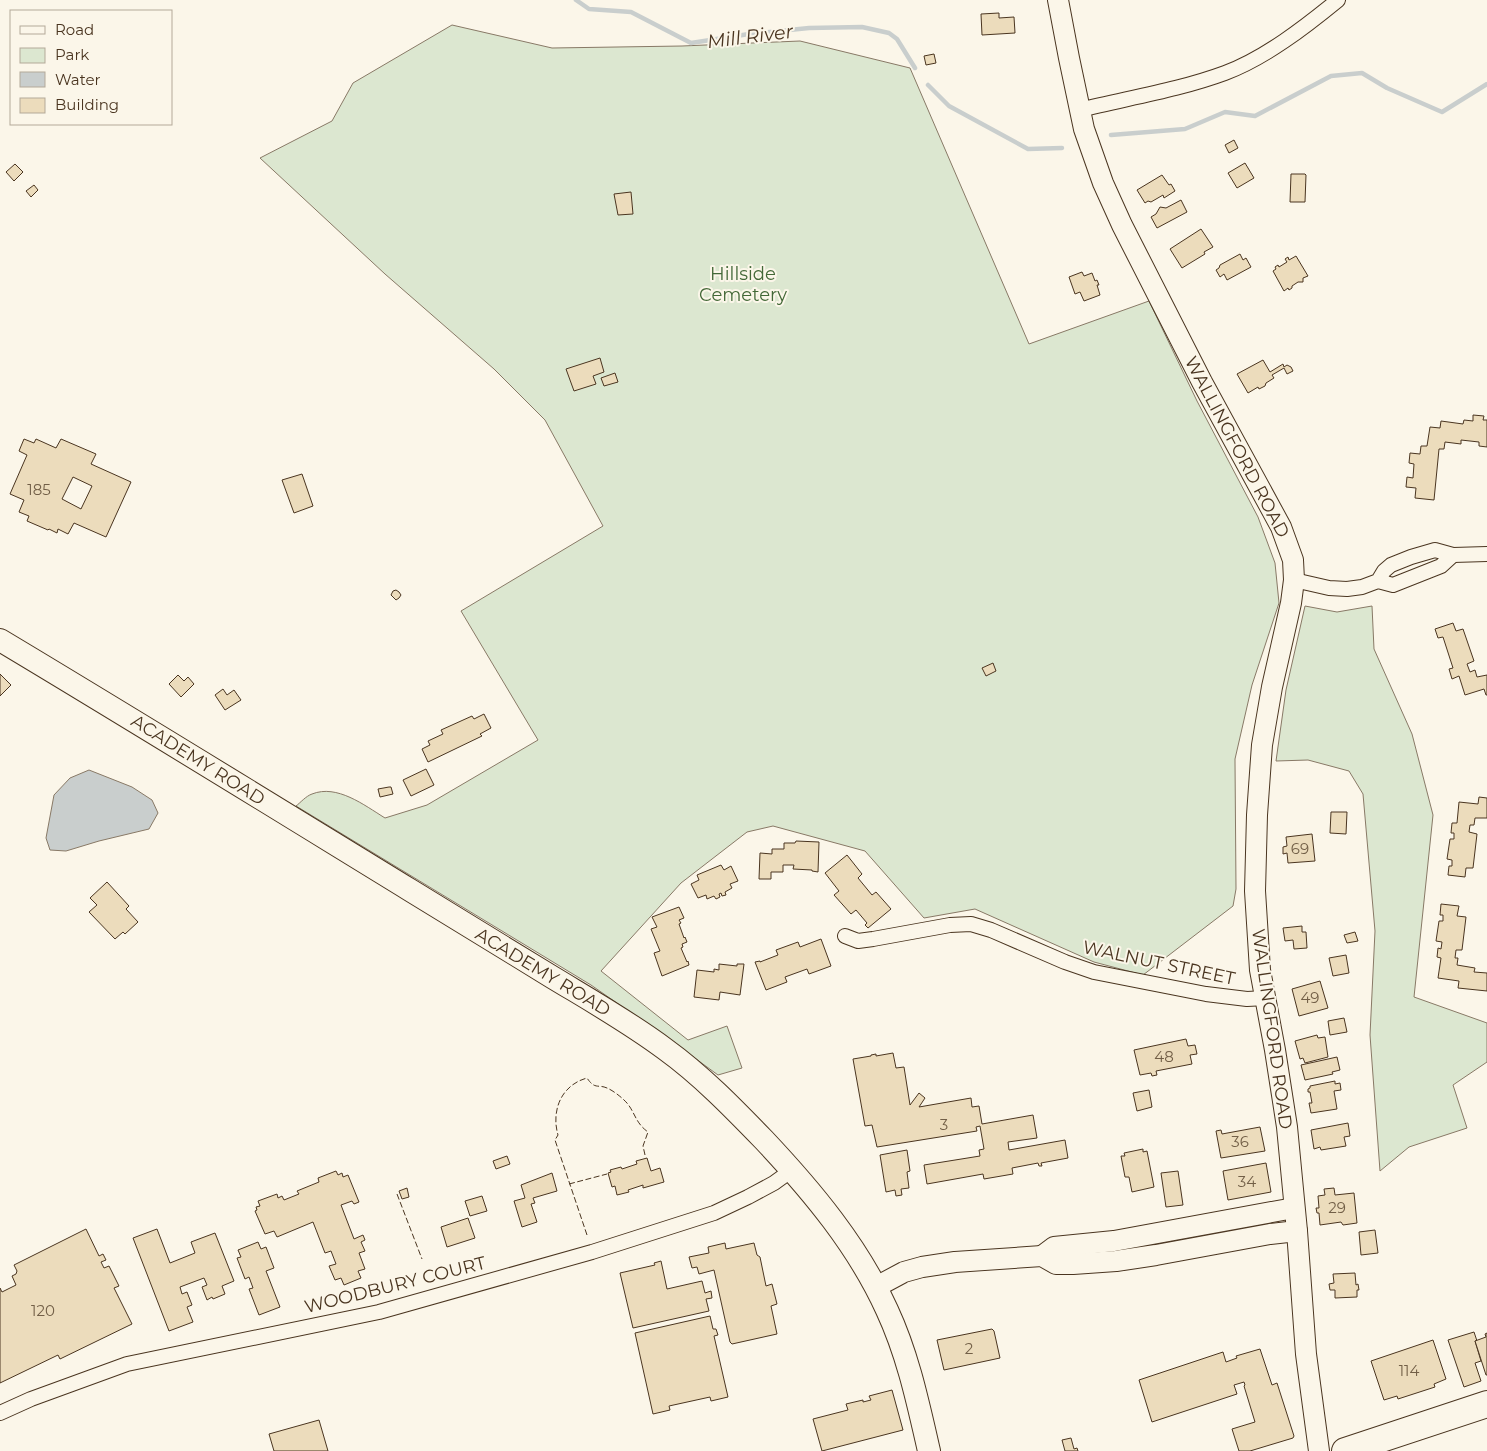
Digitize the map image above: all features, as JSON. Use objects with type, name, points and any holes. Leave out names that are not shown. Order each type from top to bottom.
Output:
[{"type":"highway","points":[[1345,1451],[1487,1404]]},
{"type":"main road","name":"ACADEMY ROAD","points":[[0,640],[641,1032],[688,1067],[734,1109],[792,1170],[828,1214],[856,1255],[876,1287],[896,1330],[908,1365],[929,1451]]},
{"type":"street","name":"WALLINGFORD ROAD","points":[[1058,0],[1080,110],[1091,152],[1103,183],[1122,225],[1202,382],[1282,527],[1292,560],[1294,580],[1291,603],[1266,715],[1259,780],[1255,891],[1260,970],[1281,1085],[1297,1231],[1306,1354],[1319,1451]]},
{"type":"street","points":[[1080,110],[1199,81],[1226,72],[1262,54],[1304,28],[1338,0]]},
{"type":"street","points":[[1378,581],[1384,571],[1391,566],[1434,550],[1453,555],[1487,554]]},
{"type":"street","points":[[1294,580],[1329,588],[1347,589],[1362,587],[1378,581],[1393,585],[1441,566],[1453,555]]},
{"type":"street","name":"WALNUT STREET","points":[[845,936],[858,941],[873,940],[950,925],[971,924],[991,930],[1065,962],[1094,972],[1206,994],[1247,999],[1266,998]]},
{"type":"street","name":"WOODBURY COURT","points":[[0,1413],[31,1399],[127,1364],[379,1312],[592,1252],[714,1213],[748,1198],[792,1170]]},
{"type":"street","points":[[876,1287],[904,1272],[922,1267],[984,1259],[1042,1256],[1056,1264],[1073,1264],[1216,1223],[1294,1208]]},
{"type":"street","points":[[1216,1223],[1220,1243]]},
{"type":"street","points":[[1115,1251],[1156,1255],[1270,1234],[1297,1231]]},
{"type":"green space","name":"Hillside Cemetery","points":[[452,25],[552,48],[682,46],[800,41],[910,68],[1029,344],[1149,301],[1197,401],[1258,517],[1275,563],[1279,603],[1252,685],[1235,759],[1236,889],[1233,906],[1143,975],[1094,962],[975,909],[924,918],[865,851],[773,826],[747,832],[681,883],[601,971],[688,1040],[727,1026],[742,1068],[718,1075],[591,985],[296,806],[312,794],[331,792],[350,797],[385,818],[427,805],[538,740],[461,611],[603,526],[545,420],[494,369],[385,274],[260,158],[332,121],[353,83]]},
{"type":"green space","points":[[1305,606],[1337,612],[1372,606],[1374,649],[1412,734],[1433,815],[1414,997],[1487,1023],[1487,1062],[1453,1085],[1467,1128],[1409,1147],[1380,1171],[1370,1035],[1375,931],[1363,794],[1349,771],[1308,760],[1276,761],[1286,690]]},
{"type":"water","points":[[89,770],[132,787],[152,800],[158,813],[149,829],[66,851],[50,850],[46,838],[54,795],[70,778]]},
{"type":"building","points":[[999,13],[999,18],[1014,17],[1015,33],[982,35],[981,14]]},
{"type":"building","points":[[934,54],[936,63],[926,65],[924,56]]},
{"type":"building","points":[[1234,140],[1238,148],[1229,153],[1225,145]]},
{"type":"building","points":[[1245,163],[1254,178],[1237,188],[1228,173]]},
{"type":"building","points":[[15,164],[23,172],[14,181],[6,172]]},
{"type":"building","points":[[1291,174],[1306,175],[1305,202],[1290,202]]},
{"type":"building","points":[[1162,175],[1175,191],[1164,198],[1163,195],[1151,202],[1145,203],[1137,190]]},
{"type":"building","points":[[34,185],[38,190],[31,197],[26,191]]},
{"type":"building","points":[[631,192],[633,214],[618,215],[614,194]]},
{"type":"building","points":[[1181,200],[1187,212],[1157,228],[1151,217],[1156,214],[1160,207],[1166,208]]},
{"type":"building","points":[[1201,229],[1213,247],[1182,268],[1170,249]]},
{"type":"building","points":[[1240,254],[1243,260],[1246,258],[1251,267],[1227,280],[1224,274],[1220,277],[1216,270],[1220,265]]},
{"type":"building","points":[[1296,256],[1308,276],[1303,278],[1303,282],[1298,282],[1289,290],[1288,288],[1284,291],[1273,271],[1278,265],[1279,267],[1287,262],[1285,259],[1288,257],[1289,260]]},
{"type":"building","points":[[1082,272],[1084,276],[1092,273],[1099,285],[1097,285],[1100,295],[1084,301],[1080,292],[1075,294],[1069,277]]},
{"type":"building","points":[[600,358],[604,372],[593,376],[596,384],[574,391],[566,369]]},
{"type":"building","points":[[1263,360],[1270,372],[1283,364],[1284,367],[1287,365],[1291,367],[1293,371],[1287,374],[1284,368],[1272,375],[1274,378],[1266,383],[1265,386],[1259,389],[1258,387],[1248,393],[1237,374]]},
{"type":"building","points":[[615,373],[618,382],[604,386],[601,378]]},
{"type":"building","points":[[1473,415],[1484,416],[1483,420],[1487,420],[1487,447],[1479,446],[1479,442],[1461,440],[1461,444],[1445,442],[1444,449],[1439,449],[1434,500],[1415,498],[1416,488],[1406,487],[1407,477],[1413,478],[1414,464],[1409,463],[1410,453],[1420,454],[1421,446],[1427,446],[1430,427],[1440,428],[1441,421],[1463,424],[1464,420],[1473,421]]},
{"type":"building","points":[[24,439],[34,443],[36,439],[56,448],[61,439],[96,454],[91,464],[131,482],[106,537],[74,523],[68,534],[58,529],[57,533],[27,521],[29,516],[19,512],[24,500],[10,494],[27,455],[19,451]],"holes":[[[73,477],[92,486],[81,509],[62,499]]]},
{"type":"building","points":[[302,474],[313,506],[294,513],[282,480]]},
{"type":"building","points":[[396,590],[401,595],[396,600],[391,595]]},
{"type":"building","points":[[1453,623],[1456,631],[1463,629],[1474,661],[1467,664],[1470,672],[1475,670],[1477,677],[1487,675],[1487,695],[1484,689],[1465,695],[1459,676],[1452,679],[1449,669],[1453,668],[1443,637],[1438,638],[1435,629]]},
{"type":"building","points":[[993,663],[996,671],[986,676],[982,668]]},
{"type":"building","points":[[0,674],[11,685],[0,696]]},
{"type":"building","points":[[178,675],[184,681],[188,677],[194,684],[181,697],[169,684]]},
{"type":"building","points":[[223,689],[227,695],[234,690],[241,700],[225,710],[215,695]]},
{"type":"building","points":[[484,714],[491,728],[480,734],[482,736],[428,762],[422,749],[430,745],[428,741],[443,734],[441,730],[472,716],[474,719]]},
{"type":"building","points":[[426,769],[434,785],[411,796],[403,780]]},
{"type":"building","points":[[391,787],[393,794],[380,797],[378,789]]},
{"type":"building","points":[[1479,797],[1487,798],[1487,818],[1475,818],[1474,825],[1470,825],[1469,832],[1477,834],[1473,868],[1466,868],[1465,877],[1448,875],[1449,866],[1452,866],[1452,860],[1447,859],[1450,839],[1454,839],[1454,833],[1451,833],[1452,823],[1457,823],[1459,802],[1478,804]]},
{"type":"building","points":[[1331,812],[1347,812],[1346,834],[1330,833]]},
{"type":"building","points":[[1312,834],[1315,861],[1288,863],[1287,853],[1283,854],[1283,847],[1287,846],[1286,837]]},
{"type":"building","points":[[796,841],[819,842],[818,872],[793,869],[794,865],[783,865],[783,872],[771,872],[771,879],[759,879],[760,853],[772,854],[772,849],[784,849],[784,843],[795,843]]},
{"type":"building","points":[[847,855],[862,874],[858,878],[872,895],[876,892],[891,909],[868,928],[865,925],[867,923],[856,910],[851,914],[834,895],[839,891],[825,873]]},
{"type":"building","points":[[721,865],[724,870],[731,866],[738,881],[730,884],[732,888],[725,892],[726,895],[722,896],[721,893],[719,894],[720,897],[716,899],[714,896],[707,899],[706,895],[698,898],[691,884],[699,880],[697,875]]},
{"type":"building","points":[[107,882],[129,906],[126,909],[138,922],[125,934],[123,932],[115,939],[89,912],[97,905],[90,898]]},
{"type":"building","points":[[1441,904],[1459,906],[1457,916],[1466,917],[1462,950],[1456,950],[1455,958],[1458,958],[1457,965],[1475,968],[1474,972],[1487,973],[1487,991],[1458,988],[1459,981],[1438,978],[1441,958],[1437,957],[1438,948],[1441,949],[1442,942],[1436,941],[1439,921],[1443,921],[1443,915],[1440,915]]},
{"type":"building","points":[[679,907],[684,918],[679,920],[681,923],[679,924],[687,942],[682,944],[683,947],[681,948],[689,965],[662,976],[654,953],[660,951],[651,929],[657,927],[652,917]]},
{"type":"building","points":[[1302,926],[1302,932],[1306,932],[1307,948],[1294,949],[1293,940],[1285,941],[1283,928]]},
{"type":"building","points":[[1355,932],[1358,941],[1347,943],[1344,935]]},
{"type":"building","points":[[821,939],[831,966],[809,974],[807,969],[785,977],[787,982],[766,990],[755,962],[778,955],[776,950],[798,942],[800,947]]},
{"type":"building","points":[[1346,955],[1349,973],[1333,976],[1329,958]]},
{"type":"building","points":[[719,964],[737,966],[737,964],[744,964],[740,995],[720,992],[719,1000],[694,997],[697,970],[714,972],[714,969],[719,970]]},
{"type":"building","points":[[1320,981],[1328,1008],[1299,1016],[1292,989]]},
{"type":"building","points":[[1344,1018],[1347,1032],[1330,1035],[1328,1021]]},
{"type":"building","points":[[1317,1035],[1318,1038],[1325,1037],[1328,1057],[1305,1063],[1303,1058],[1300,1059],[1295,1041]]},
{"type":"building","points":[[1186,1039],[1188,1046],[1195,1045],[1197,1054],[1190,1055],[1192,1064],[1156,1071],[1157,1075],[1152,1076],[1151,1073],[1140,1075],[1134,1050]]},
{"type":"building","points":[[893,1053],[896,1068],[904,1067],[910,1105],[919,1093],[925,1098],[919,1107],[971,1098],[972,1107],[979,1106],[982,1124],[1033,1115],[1037,1138],[1008,1142],[1009,1150],[1065,1140],[1068,1158],[1041,1163],[1042,1166],[1039,1166],[1038,1163],[1012,1168],[1013,1174],[984,1179],[983,1174],[927,1184],[924,1165],[980,1156],[979,1150],[984,1149],[980,1126],[976,1127],[977,1131],[877,1147],[872,1125],[865,1126],[853,1059],[876,1054],[876,1056]]},
{"type":"building","points":[[1337,1057],[1340,1070],[1332,1072],[1333,1074],[1305,1080],[1301,1065]]},
{"type":"building","points":[[1335,1081],[1335,1084],[1340,1083],[1341,1090],[1334,1091],[1337,1109],[1311,1113],[1309,1103],[1312,1103],[1310,1092],[1308,1092],[1310,1086]]},
{"type":"building","points":[[1149,1090],[1152,1107],[1137,1111],[1133,1093]]},
{"type":"building","points":[[1348,1123],[1350,1136],[1344,1137],[1346,1146],[1321,1150],[1320,1147],[1314,1149],[1311,1130]]},
{"type":"building","points":[[1260,1127],[1265,1151],[1221,1158],[1216,1131],[1221,1130],[1222,1134]]},
{"type":"building","points":[[1143,1149],[1143,1152],[1147,1151],[1154,1187],[1132,1192],[1129,1177],[1125,1177],[1121,1156],[1125,1156],[1124,1153]]},
{"type":"building","points":[[907,1150],[910,1171],[907,1172],[909,1188],[901,1189],[902,1195],[896,1196],[895,1190],[886,1192],[880,1155]]},
{"type":"building","points":[[507,1156],[510,1164],[496,1169],[493,1161]]},
{"type":"building","points":[[647,1158],[651,1171],[660,1168],[664,1182],[643,1188],[643,1185],[628,1190],[629,1192],[617,1195],[615,1186],[612,1187],[608,1173],[611,1172],[610,1170],[621,1167],[622,1169],[637,1164],[636,1161]]},
{"type":"building","points":[[1266,1163],[1271,1192],[1228,1200],[1223,1171]]},
{"type":"building","points":[[336,1171],[338,1175],[342,1173],[343,1177],[348,1175],[359,1202],[354,1204],[352,1201],[341,1205],[354,1239],[363,1235],[365,1240],[361,1242],[365,1251],[359,1253],[365,1269],[358,1271],[361,1278],[344,1285],[341,1278],[335,1280],[329,1266],[336,1264],[331,1251],[325,1253],[313,1222],[277,1237],[274,1231],[265,1234],[255,1211],[257,1210],[256,1207],[260,1206],[258,1201],[277,1194],[278,1198],[282,1196],[284,1200],[299,1194],[297,1191],[319,1182],[318,1178]]},
{"type":"building","points":[[1178,1171],[1183,1205],[1166,1207],[1161,1173]]},
{"type":"building","points":[[552,1173],[557,1191],[533,1198],[535,1203],[531,1204],[537,1222],[522,1227],[514,1201],[525,1198],[521,1185]]},
{"type":"building","points":[[407,1188],[409,1197],[402,1199],[399,1191]]},
{"type":"building","points":[[1334,1188],[1335,1195],[1354,1193],[1357,1223],[1343,1225],[1341,1222],[1320,1225],[1319,1213],[1317,1213],[1316,1208],[1319,1208],[1318,1196],[1325,1195],[1324,1189]]},
{"type":"building","points":[[482,1196],[487,1211],[470,1216],[465,1201]]},
{"type":"building","points":[[468,1218],[475,1238],[447,1247],[441,1227]]},
{"type":"building","points":[[86,1229],[99,1256],[103,1254],[106,1260],[101,1262],[104,1268],[109,1266],[119,1286],[114,1288],[132,1324],[60,1359],[58,1355],[0,1383],[0,1288],[2,1292],[16,1285],[12,1276],[17,1271],[14,1265]]},
{"type":"building","points":[[157,1229],[170,1263],[195,1253],[191,1242],[215,1233],[234,1281],[222,1286],[225,1294],[207,1300],[202,1287],[207,1285],[204,1278],[180,1287],[182,1294],[187,1292],[192,1305],[187,1307],[193,1322],[169,1331],[133,1238]]},
{"type":"building","points":[[1375,1230],[1378,1253],[1361,1255],[1359,1232]]},
{"type":"building","points":[[258,1242],[261,1249],[266,1247],[274,1268],[266,1271],[280,1307],[259,1315],[249,1289],[253,1288],[249,1277],[245,1279],[237,1258],[241,1257],[238,1250]]},
{"type":"building","points":[[725,1243],[726,1249],[754,1243],[757,1255],[760,1257],[766,1286],[772,1284],[777,1304],[771,1306],[777,1334],[732,1344],[730,1342],[714,1270],[699,1274],[697,1267],[692,1268],[689,1257],[709,1253],[708,1247]]},
{"type":"building","points":[[661,1261],[667,1289],[702,1281],[705,1293],[711,1291],[712,1298],[706,1299],[709,1311],[633,1328],[620,1273],[655,1265],[654,1263]]},
{"type":"building","points":[[1355,1273],[1356,1285],[1358,1284],[1359,1290],[1357,1290],[1357,1297],[1335,1298],[1335,1290],[1330,1290],[1329,1284],[1334,1283],[1333,1274]]},
{"type":"building","points":[[710,1316],[713,1329],[716,1329],[718,1335],[714,1336],[728,1397],[711,1401],[710,1397],[669,1406],[670,1410],[653,1414],[635,1333]]},
{"type":"building","points":[[992,1329],[1000,1358],[944,1370],[937,1340]]},
{"type":"building","points":[[1474,1332],[1481,1361],[1475,1363],[1481,1381],[1464,1387],[1448,1340]]},
{"type":"building","points":[[1487,1333],[1486,1375],[1475,1341],[1486,1337],[1485,1334]]},
{"type":"building","points":[[1433,1340],[1446,1379],[1434,1384],[1435,1387],[1398,1399],[1397,1396],[1384,1400],[1371,1361]]},
{"type":"building","points":[[1260,1349],[1272,1385],[1277,1383],[1294,1436],[1293,1438],[1250,1451],[1239,1451],[1232,1429],[1255,1422],[1244,1382],[1234,1385],[1237,1394],[1152,1422],[1139,1380],[1223,1352],[1226,1362],[1237,1358],[1236,1356]]},
{"type":"building","points":[[892,1390],[903,1430],[822,1451],[813,1419],[848,1410],[846,1404],[871,1400],[869,1396]]},
{"type":"building","points":[[319,1420],[328,1451],[274,1451],[269,1434]]},
{"type":"building","points":[[1071,1438],[1074,1449],[1077,1448],[1078,1451],[1065,1451],[1062,1440]]},
{"type":"waterway","name":"Mill River","points":[[576,0],[589,9],[631,12],[691,43],[749,34],[809,28],[862,27],[889,33],[897,39],[915,68]]},
{"type":"waterway","name":"Mill River","points":[[1111,135],[1185,129],[1225,112],[1255,116],[1331,76],[1362,73],[1387,88],[1442,112],[1487,84]]},
{"type":"waterway","name":"Mill River","points":[[928,85],[949,106],[1028,149],[1062,148]]},
{"type":"fence","points":[[587,1235],[555,1140],[558,1135],[556,1126],[557,1108],[565,1093],[578,1081],[587,1078],[594,1085],[607,1088],[618,1095],[628,1104],[640,1124],[648,1132],[643,1146],[645,1155]]},
{"type":"fence","points":[[569,1184],[607,1174]]},
{"type":"fence","points":[[397,1194],[422,1259]]}]
